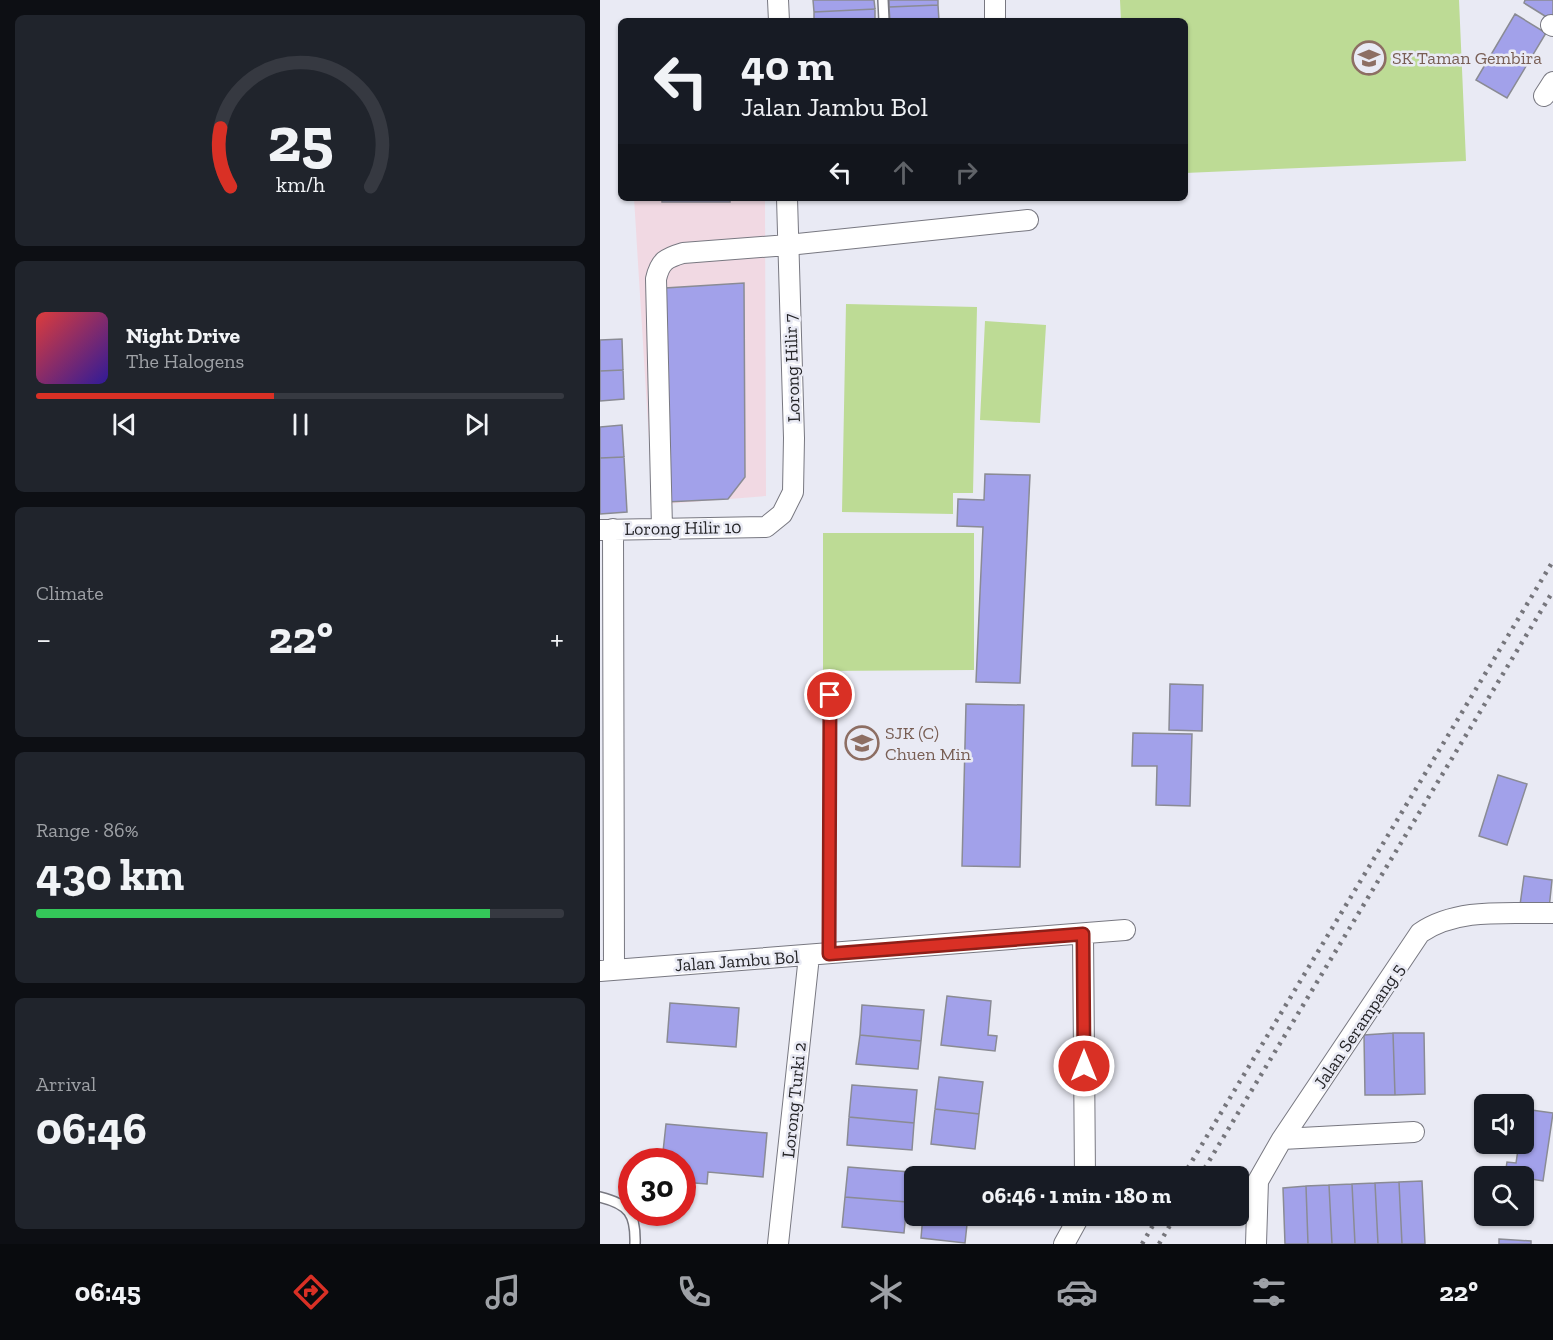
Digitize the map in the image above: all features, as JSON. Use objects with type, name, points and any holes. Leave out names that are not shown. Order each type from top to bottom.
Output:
[{"type":"street","points":[[778,0],[779,18]]},
{"type":"street","points":[[995,0],[995,18]]},
{"type":"street","name":"Lorong Hilir 7","points":[[766,527],[782,514],[793,492],[794,438],[787,201]]},
{"type":"street","points":[[662,528],[656,279],[659,265],[667,257],[683,253],[788,245],[1028,220]]},
{"type":"street","name":"Lorong Hilir 10","points":[[607,529],[766,527]]},
{"type":"street","points":[[607,529],[607,971]]},
{"type":"street","name":"Jalan Serampang 5","points":[[1256,1244],[1258,1181],[1282,1139],[1402,964],[1420,933],[1434,923],[1470,914],[1553,913]]},
{"type":"street","name":"Jalan Jambu Bol","points":[[607,971],[1125,930]]},
{"type":"street","points":[[1083,934],[1084,1166]]},
{"type":"street","name":"Lorong Turki 2","points":[[778,1244],[819,955]]},
{"type":"street","points":[[1282,1139],[1414,1132]]},
{"type":"street","points":[[1064,1244],[1074,1226]]},
{"type":"lane","points":[[884,0],[884,18]]},
{"type":"lane","points":[[819,955],[830,695]]},
{"type":"lane","points":[[600,1197],[621,1202],[630,1211],[636,1231],[635,1244]]},
{"type":"shaded area","points":[[634,201],[765,201],[766,496],[653,505]]},
{"type":"green space","name":"SK Taman Gembira","points":[[1120,0],[1459,0],[1466,161],[1188,173],[1188,18],[1121,18]]},
{"type":"green space","points":[[846,304],[977,307],[973,493],[953,493],[953,514],[842,512]]},
{"type":"green space","points":[[985,321],[1046,325],[1040,423],[980,420]]},
{"type":"green space","points":[[823,533],[974,533],[974,670],[823,671]]},
{"type":"building","points":[[813,0],[874,0],[875,9],[814,12]]},
{"type":"building","points":[[889,0],[938,0],[938,5],[889,7]]},
{"type":"building","points":[[1525,0],[1553,0],[1553,21],[1524,3]]},
{"type":"building","points":[[938,5],[939,18],[890,18],[889,7]]},
{"type":"building","points":[[875,9],[875,18],[814,18],[814,12]]},
{"type":"building","points":[[1515,14],[1546,33],[1507,98],[1476,80]]},
{"type":"building","points":[[662,201],[730,201],[730,202]]},
{"type":"building","points":[[744,283],[745,477],[728,499],[666,502],[665,288]]},
{"type":"building","points":[[622,339],[623,370],[600,371],[600,340]]},
{"type":"building","points":[[623,370],[624,399],[600,401],[600,371]]},
{"type":"building","points":[[622,425],[624,457],[600,458],[600,427]]},
{"type":"building","points":[[624,457],[627,512],[600,514],[600,458]]},
{"type":"building","points":[[985,474],[1030,475],[1020,683],[976,682],[983,527],[957,526],[958,499],[984,500]]},
{"type":"building","points":[[1170,684],[1203,685],[1202,731],[1169,730]]},
{"type":"building","points":[[966,704],[1024,705],[1020,867],[962,866]]},
{"type":"building","points":[[1133,733],[1192,734],[1190,806],[1156,805],[1157,766],[1132,766]]},
{"type":"building","points":[[1498,775],[1527,784],[1507,845],[1479,836]]},
{"type":"building","points":[[1524,876],[1552,880],[1549,909],[1520,905]]},
{"type":"building","points":[[947,996],[991,1001],[988,1035],[997,1036],[995,1051],[941,1045]]},
{"type":"building","points":[[670,1003],[739,1008],[736,1047],[667,1042]]},
{"type":"building","points":[[862,1005],[924,1010],[921,1041],[860,1035]]},
{"type":"building","points":[[1393,1033],[1395,1095],[1365,1095],[1364,1035]]},
{"type":"building","points":[[1393,1033],[1424,1033],[1425,1094],[1395,1095]]},
{"type":"building","points":[[860,1035],[921,1041],[918,1069],[856,1064]]},
{"type":"building","points":[[939,1077],[983,1082],[979,1114],[935,1109]]},
{"type":"building","points":[[852,1085],[917,1090],[914,1123],[849,1117]]},
{"type":"building","points":[[935,1109],[979,1114],[975,1149],[931,1144]]},
{"type":"building","points":[[1534,1110],[1553,1113],[1543,1181],[1534,1180],[1534,1166],[1506,1166],[1507,1162],[1516,1163],[1517,1154],[1534,1154]]},
{"type":"building","points":[[849,1117],[914,1123],[912,1150],[847,1145]]},
{"type":"building","points":[[666,1124],[767,1133],[763,1177],[708,1172],[707,1184],[696,1183],[696,1148],[663,1148]]},
{"type":"building","points":[[848,1167],[904,1172],[904,1202],[845,1197]]},
{"type":"building","points":[[1422,1181],[1425,1244],[1402,1244],[1399,1182]]},
{"type":"building","points":[[1399,1182],[1402,1244],[1378,1244],[1375,1183]]},
{"type":"building","points":[[1375,1183],[1378,1244],[1355,1244],[1352,1184]]},
{"type":"building","points":[[1352,1184],[1355,1244],[1332,1244],[1329,1185]]},
{"type":"building","points":[[1329,1185],[1332,1244],[1308,1244],[1306,1186]]},
{"type":"building","points":[[1306,1186],[1308,1244],[1285,1244],[1283,1188]]},
{"type":"building","points":[[845,1197],[904,1202],[904,1233],[842,1227]]},
{"type":"building","points":[[922,1226],[967,1226],[965,1243],[921,1238]]},
{"type":"building","points":[[1499,1239],[1531,1241],[1531,1244],[1499,1244]]},
{"type":"railway","points":[[1189,1166],[1553,561]]},
{"type":"railway","points":[[1206,1166],[1553,591]]},
{"type":"railway","points":[[1142,1244],[1153,1226]]},
{"type":"railway","points":[[1159,1244],[1170,1226]]},
{"type":"place","name":"SK Taman Gembira","points":[[1369,58]]},
{"type":"place","name":"SJK (C) Chuen Min","points":[[862,743]]},
{"type":"route","points":[[830,695],[829,954],[1083,934],[1084,1066]]}]
